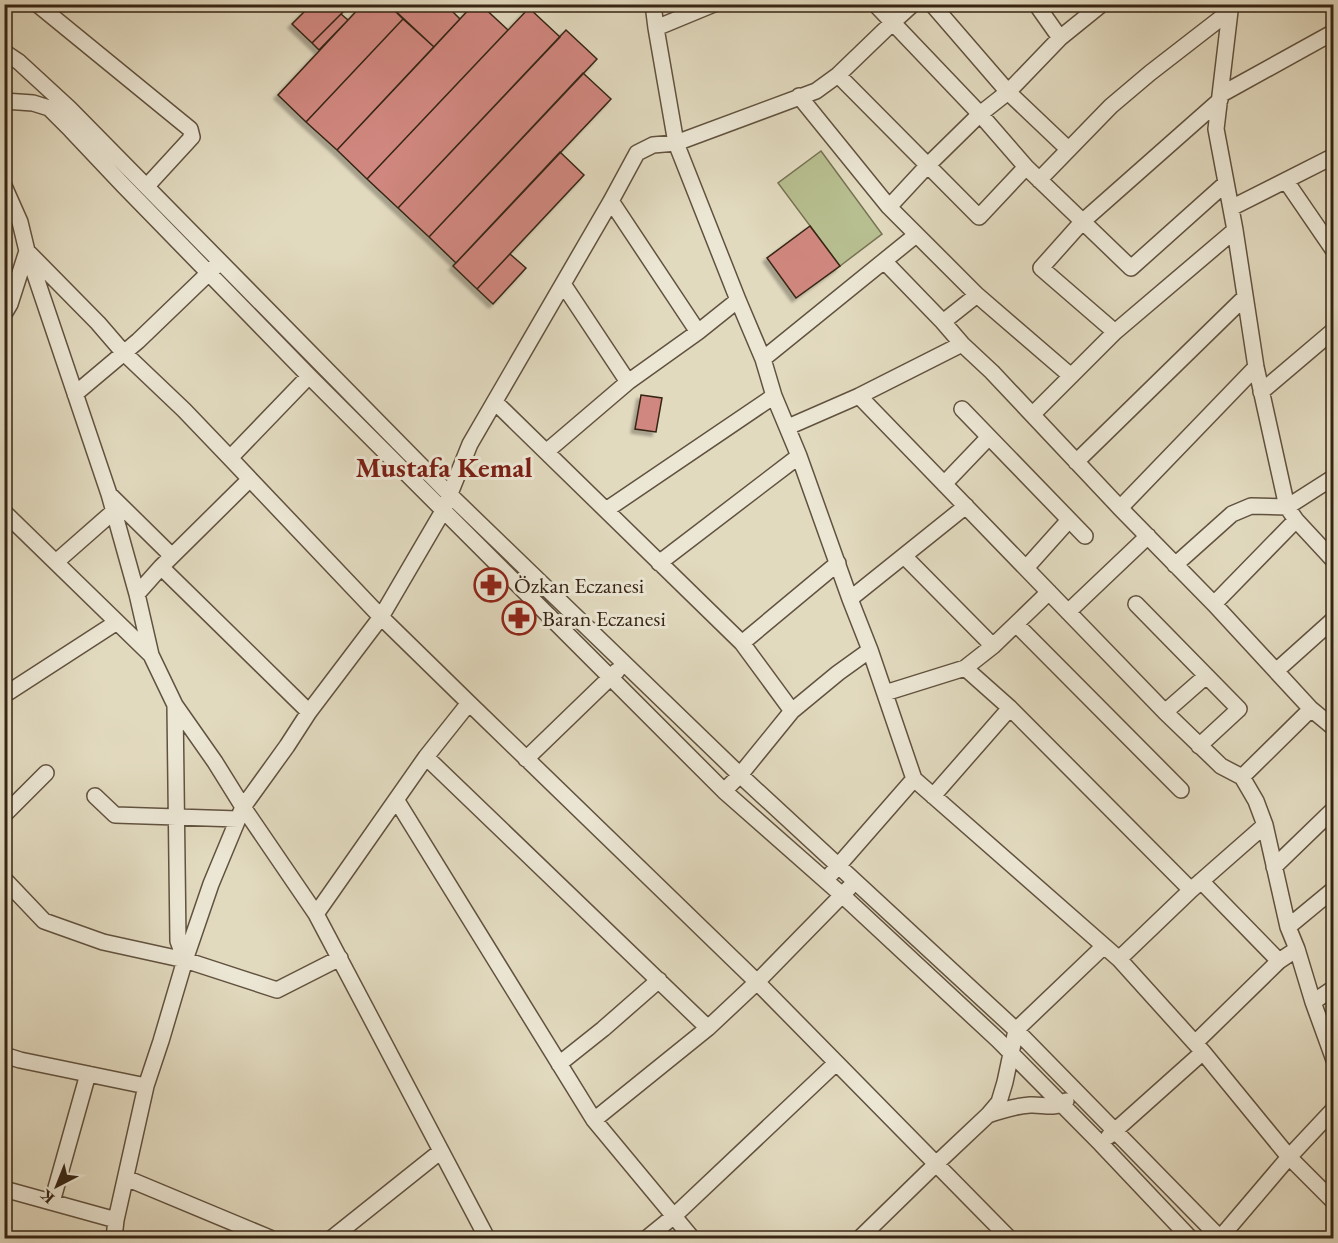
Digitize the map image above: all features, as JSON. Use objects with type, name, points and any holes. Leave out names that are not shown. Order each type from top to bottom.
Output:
[{"type":"street","points":[[37,4],[190,129],[192,137],[147,186]]},
{"type":"street","points":[[653,4],[676,143],[763,359],[774,396],[799,456],[870,650],[914,779],[1119,959],[1199,1048],[1289,1157],[1334,1202]]},
{"type":"street","points":[[656,28],[714,4]]},
{"type":"street","points":[[875,4],[980,114],[1026,167],[1131,268],[1226,183]]},
{"type":"street","points":[[114,1239],[116,1220],[146,1086],[211,884],[241,813],[309,712],[381,617],[443,511],[470,444],[637,153],[653,145],[676,143],[816,91],[838,75],[913,4]]},
{"type":"street","points":[[932,4],[1008,92],[1068,149]]},
{"type":"street","points":[[889,207],[980,114],[1008,92],[1060,38],[1101,4]]},
{"type":"street","points":[[1038,5],[1060,38]]},
{"type":"street","points":[[1231,8],[1216,129],[1235,230],[1256,367],[1292,513],[1334,561]]},
{"type":"street","points":[[1039,180],[1111,106],[1231,8]]},
{"type":"street","points":[[1115,332],[1041,268],[1082,222],[1220,97],[1334,32]]},
{"type":"street","points":[[4,52],[19,62],[69,108],[450,495],[740,775],[1016,1030],[1220,1239],[1289,1157],[1334,1109]]},
{"type":"street","points":[[838,75],[980,217],[1026,167]]},
{"type":"street","points":[[799,96],[889,207],[916,235],[977,295],[1071,376]]},
{"type":"street","points":[[4,101],[33,103],[49,108],[309,376],[724,791],[842,895],[1011,1053],[1190,1239]]},
{"type":"street","points":[[1231,208],[1334,156]]},
{"type":"street","points":[[1286,181],[1334,251]]},
{"type":"street","points":[[4,186],[20,222],[27,251],[109,494],[151,654],[175,705],[215,762],[241,813],[316,915],[487,1239]]},
{"type":"street","points":[[611,201],[698,332]]},
{"type":"street","points":[[1033,414],[1115,332],[1235,230]]},
{"type":"street","points":[[763,359],[916,235]]},
{"type":"street","points":[[4,314],[10,304],[27,251]]},
{"type":"street","points":[[27,251],[98,323],[123,352],[184,410],[381,617],[757,981],[1009,1239]]},
{"type":"street","points":[[75,394],[138,341],[220,261]]},
{"type":"street","points":[[884,261],[1214,604],[1311,710],[1334,728]]},
{"type":"street","points":[[563,284],[628,382]]},
{"type":"street","points":[[943,322],[977,295]]},
{"type":"street","points":[[1076,462],[1245,297]]},
{"type":"street","points":[[546,452],[628,382],[738,300]]},
{"type":"street","points":[[1261,392],[1334,330]]},
{"type":"street","points":[[788,427],[859,396],[962,344]]},
{"type":"street","points":[[1120,508],[1256,367]]},
{"type":"street","points":[[230,458],[309,376]]},
{"type":"street","points":[[606,510],[774,396]]},
{"type":"street","points":[[859,396],[1199,746],[1221,766],[1242,777],[1256,801],[1265,825],[1288,927],[1334,1060]]},
{"type":"street","points":[[495,402],[742,643],[792,711]]},
{"type":"street","points":[[962,409],[1085,536]]},
{"type":"street","points":[[944,484],[989,437]]},
{"type":"street","points":[[659,562],[799,456]]},
{"type":"street","points":[[1214,604],[1292,513],[1334,477]]},
{"type":"street","points":[[137,594],[250,479]]},
{"type":"street","points":[[109,494],[167,561],[309,712]]},
{"type":"street","points":[[850,599],[966,506]]},
{"type":"street","points":[[1175,565],[1232,514],[1251,506],[1292,513]]},
{"type":"street","points":[[56,562],[114,511]]},
{"type":"street","points":[[4,512],[151,654]]},
{"type":"street","points":[[1026,568],[1069,520]]},
{"type":"street","points":[[1068,612],[1148,536]]},
{"type":"street","points":[[904,556],[993,646]]},
{"type":"street","points":[[742,643],[838,563]]},
{"type":"street","points":[[885,693],[965,668],[993,646],[1049,592]]},
{"type":"street","points":[[1136,604],[1239,708],[1199,746]]},
{"type":"street","points":[[1276,671],[1334,619]]},
{"type":"street","points":[[4,693],[117,622]]},
{"type":"street","points":[[1016,624],[1181,790]]},
{"type":"street","points":[[724,791],[740,775],[792,711],[870,650]]},
{"type":"street","points":[[526,759],[625,663]]},
{"type":"street","points":[[965,668],[1279,961]]},
{"type":"street","points":[[1165,712],[1206,676]]},
{"type":"street","points":[[316,915],[426,757],[468,703]]},
{"type":"street","points":[[175,705],[178,941],[185,960]]},
{"type":"street","points":[[933,796],[1010,708]]},
{"type":"street","points":[[1242,777],[1311,710]]},
{"type":"street","points":[[426,757],[708,1028]]},
{"type":"street","points":[[4,815],[46,773]]},
{"type":"street","points":[[825,880],[914,779]]},
{"type":"street","points":[[96,796],[115,815],[176,817],[241,813]]},
{"type":"street","points":[[397,801],[594,1120],[692,1239]]},
{"type":"street","points":[[1274,867],[1334,809]]},
{"type":"street","points":[[1119,959],[1196,885],[1265,825]]},
{"type":"street","points":[[4,879],[44,921],[103,942],[185,960],[277,990],[340,958]]},
{"type":"street","points":[[594,1120],[708,1028],[856,882]]},
{"type":"street","points":[[1288,927],[1334,889]]},
{"type":"street","points":[[860,1239],[988,1115],[999,1101],[1016,1030],[1104,946]]},
{"type":"street","points":[[1101,1144],[1199,1048],[1279,961],[1297,949]]},
{"type":"street","points":[[559,1064],[659,980]]},
{"type":"street","points":[[1313,1002],[1334,988]]},
{"type":"street","points":[[4,1055],[146,1086]]},
{"type":"street","points":[[647,1239],[836,1063]]},
{"type":"street","points":[[52,1202],[88,1074]]},
{"type":"street","points":[[988,1115],[1032,1104],[1062,1105],[1077,1091]]},
{"type":"street","points":[[332,1239],[441,1151]]},
{"type":"street","points":[[126,1178],[270,1239]]},
{"type":"street","points":[[4,1189],[116,1220]]},
{"type":"green space","points":[[821,151],[882,234],[840,266],[778,183]]},
{"type":"building","points":[[312,4],[347,4],[349,6],[312,43],[292,24]]},
{"type":"building","points":[[363,4],[388,4],[403,19],[306,122],[278,95]]},
{"type":"building","points":[[388,4],[445,4],[460,19],[434,47]]},
{"type":"building","points":[[474,4],[480,4],[508,30],[367,179],[337,150]]},
{"type":"building","points":[[529,8],[560,37],[398,208],[367,179]]},
{"type":"building","points":[[341,14],[348,20],[319,50],[312,43]]},
{"type":"building","points":[[403,19],[434,47],[337,150],[306,122]]},
{"type":"building","points":[[566,30],[597,59],[429,237],[398,208]]},
{"type":"building","points":[[583,73],[611,99],[456,263],[429,237]]},
{"type":"building","points":[[560,152],[584,175],[477,289],[453,266]]},
{"type":"building","points":[[810,226],[840,266],[796,298],[767,258]]},
{"type":"building","points":[[510,254],[526,268],[493,304],[477,289]]},
{"type":"building","points":[[641,395],[662,398],[656,432],[635,429]]},
{"type":"place","name":"Özkan Eczanesi","points":[[491,585]]},
{"type":"place","name":"Baran Eczanesi","points":[[519,618]]},
{"type":"district","name":"Mustafa Kemal","points":[[444,467]]}]
